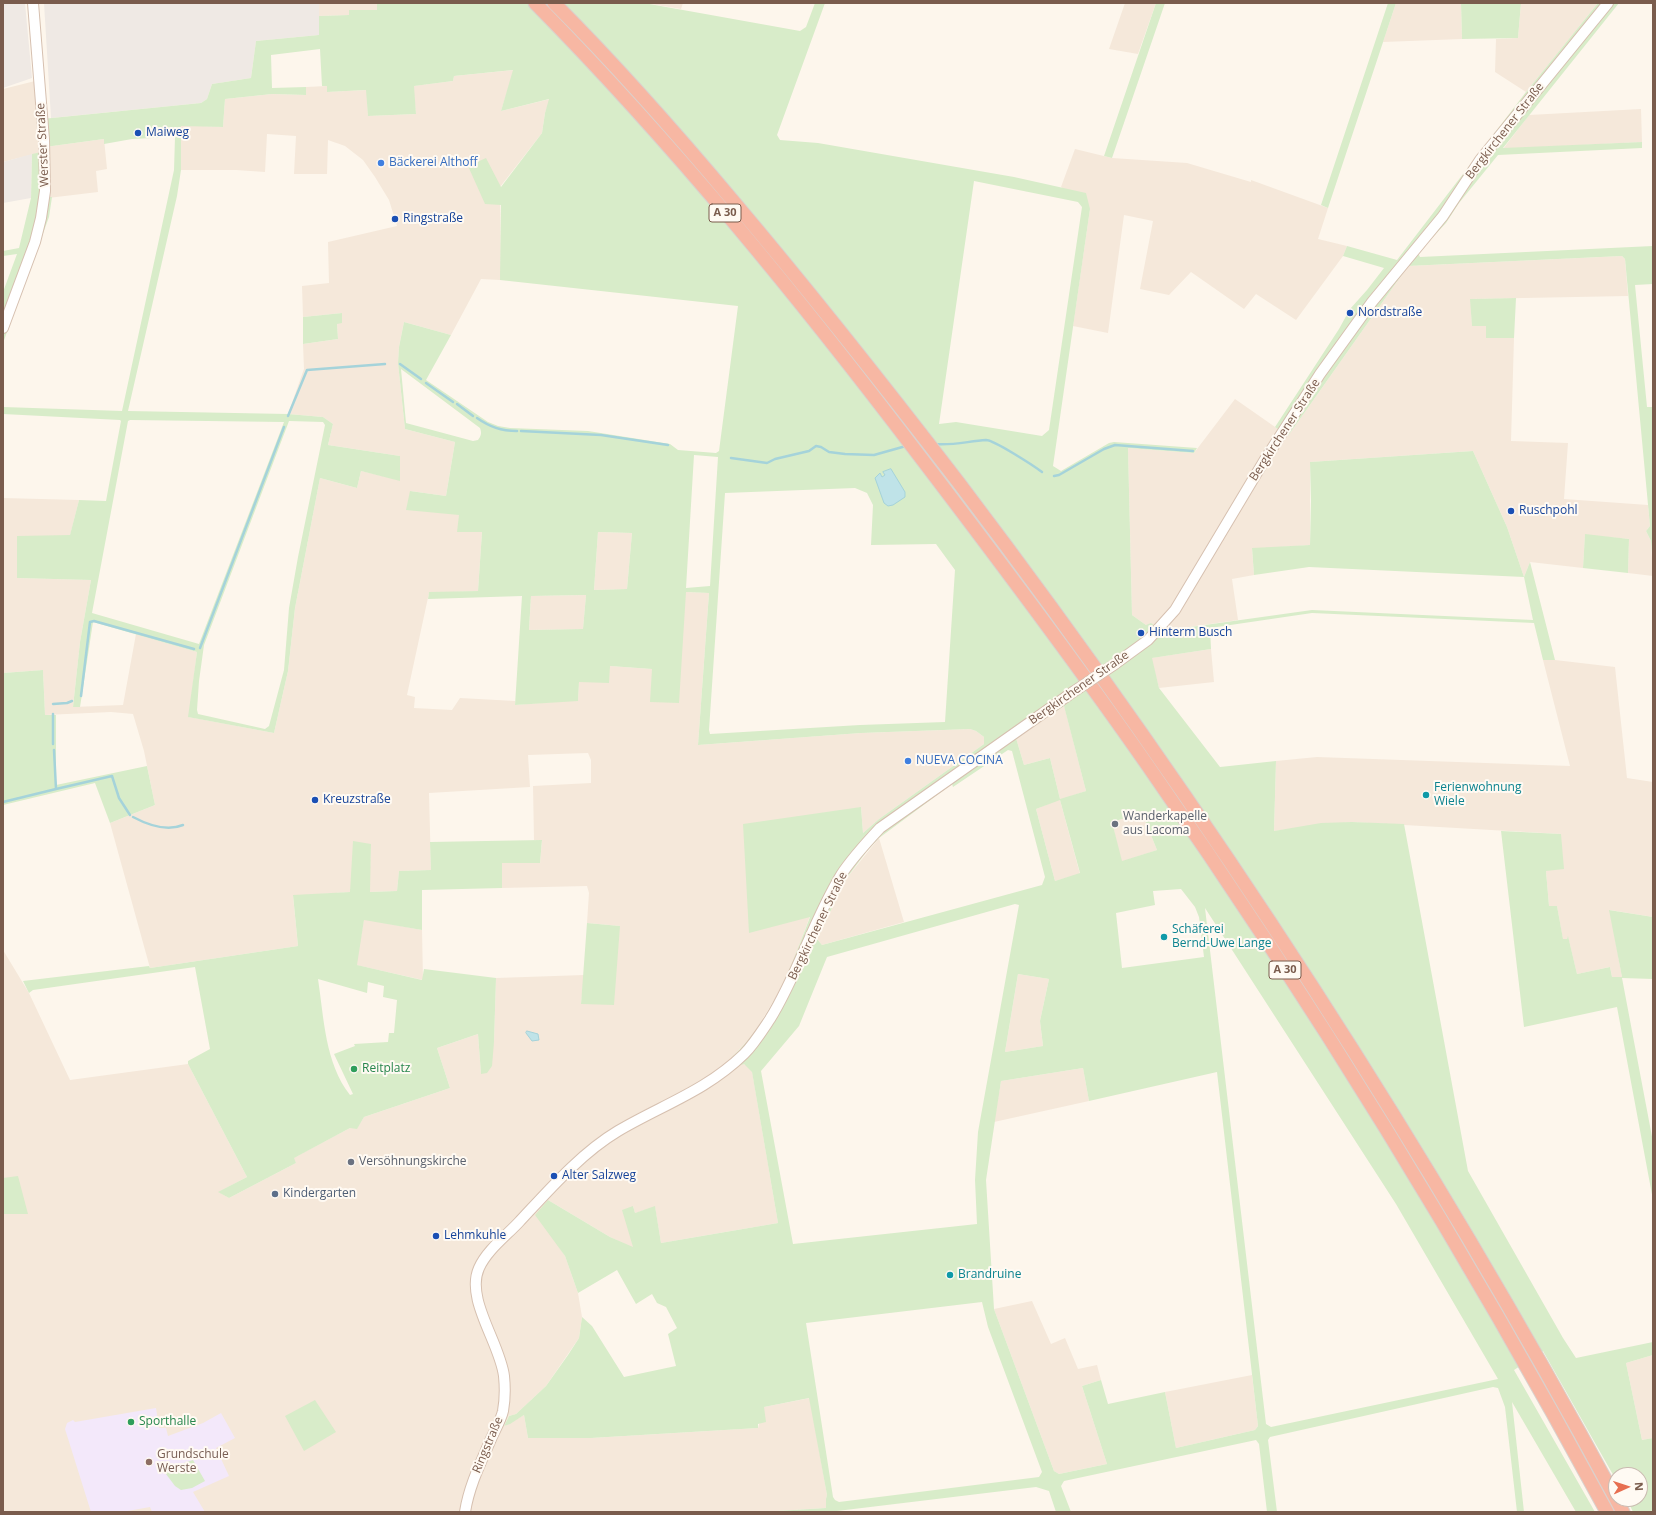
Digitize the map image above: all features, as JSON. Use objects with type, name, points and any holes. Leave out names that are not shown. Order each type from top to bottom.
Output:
[{"type":"highway","name":"A 30","points":[[535,3],[622,93],[670,148],[831,342],[903,433],[1008,572],[1104,704],[1217,868],[1292,981],[1380,1120],[1468,1264],[1607,1512]]},
{"type":"highway","name":"A 30","points":[[554,3],[597,46],[696,157],[778,254],[920,432],[1070,632],[1178,785],[1288,948],[1355,1053],[1441,1192],[1520,1325],[1608,1484]]},
{"type":"street","name":"Werster Straße","points":[[3,328],[35,242],[41,218],[45,191],[44,140],[33,3]]},
{"type":"street","name":"Bergkirchener Straße","points":[[476,1286],[478,1270],[488,1254],[543,1196],[592,1150],[618,1131],[700,1088],[744,1054],[760,1035],[782,998],[840,877],[856,853],[880,828],[1148,640],[1175,610],[1264,461],[1320,374],[1372,302],[1443,216],[1480,160],[1608,3]]},
{"type":"street","name":"Ringstraße","points":[[465,1512],[471,1487],[503,1411],[504,1395],[504,1375],[498,1353],[478,1301],[476,1286]]},
{"type":"shaded area","points":[[3,3],[25,3],[32,78],[3,88]]},
{"type":"shaded area","points":[[44,3],[319,3],[319,35],[256,41],[251,78],[212,84],[207,99],[201,103],[51,118]]},
{"type":"shaded area","points":[[319,3],[377,3],[377,10],[349,10],[349,15],[319,16]]},
{"type":"shaded area","points":[[644,3],[683,3],[681,9]]},
{"type":"shaded area","points":[[1125,3],[1156,3],[1138,54],[1109,49]]},
{"type":"shaded area","points":[[1396,3],[1461,3],[1462,39],[1383,42]]},
{"type":"shaded area","points":[[1521,3],[1598,3],[1526,92],[1495,72],[1496,39],[1518,38]]},
{"type":"shaded area","points":[[514,70],[501,111],[550,99],[545,113],[542,133],[500,187],[500,280],[481,279],[451,335],[404,322],[399,347],[398,363],[405,429],[455,442],[446,496],[410,491],[459,515],[482,532],[478,591],[429,593],[407,695],[415,697],[414,708],[452,710],[460,698],[515,701],[515,705],[578,700],[579,682],[610,666],[652,669],[686,592],[709,593],[698,745],[861,733],[970,729],[976,731],[984,737],[984,744],[879,819],[863,833],[861,807],[810,916],[795,957],[777,995],[753,1035],[732,1057],[749,1067],[752,1071],[778,1223],[661,1243],[655,1207],[635,1213],[633,1206],[633,1248],[610,1237],[548,1200],[559,1247],[565,1256],[578,1293],[582,1317],[579,1338],[546,1386],[516,1414],[509,1416],[504,1426],[524,1415],[528,1438],[591,1438],[758,1428],[764,1407],[810,1398],[827,1495],[826,1508],[761,1512],[3,1512],[3,950],[29,993],[70,1080],[188,1064],[247,1177],[219,1192],[229,1198],[296,1163],[293,1158],[350,1128],[357,1128],[364,1117],[450,1088],[437,1048],[478,1034],[481,1074],[494,1042],[496,978],[584,975],[581,1004],[620,926],[587,923],[589,893],[587,886],[502,888],[502,863],[540,863],[542,841],[534,840],[533,786],[591,783],[591,760],[588,753],[528,755],[530,787],[429,793],[431,870],[399,871],[397,891],[369,892],[371,844],[350,892],[293,896],[298,946],[150,968],[110,823],[155,805],[144,751],[133,714],[111,712],[45,715],[43,670],[3,673],[3,498],[79,500],[70,536],[17,537],[17,578],[91,580],[80,642],[73,707],[123,705],[136,634],[197,652],[189,717],[274,733],[288,671],[295,608],[320,478],[357,488],[361,471],[400,480],[400,456],[328,445],[333,424],[323,417],[288,414],[304,369],[303,344],[338,339],[337,324],[341,319],[342,313],[303,317],[302,286],[329,283],[328,242],[397,226],[389,200],[375,177],[363,160],[345,146],[328,140],[327,174],[294,174],[296,136],[267,134],[265,172],[236,170],[181,170],[181,125],[223,127],[225,99],[272,94],[306,95],[306,87],[327,86],[327,92],[367,90],[368,116],[416,114],[413,86],[453,81],[454,76]]},
{"type":"shaded area","points":[[39,80],[45,147],[104,139],[107,169],[96,171],[98,192],[48,198],[46,151],[3,162],[3,89]]},
{"type":"shaded area","points":[[1641,109],[1642,142],[1503,149],[1529,115]]},
{"type":"shaded area","points":[[1075,149],[1112,158],[1187,163],[1251,182],[1251,180],[1328,208],[1318,239],[1347,246],[1343,256],[1296,320],[1256,294],[1244,309],[1191,272],[1169,295],[1140,289],[1153,221],[1124,215],[1108,333],[1073,326],[1090,209],[1061,187]]},
{"type":"shaded area","points":[[32,154],[31,198],[3,203],[3,162]]},
{"type":"shaded area","points":[[1622,256],[1625,259],[1628,296],[1471,299],[1472,326],[1486,326],[1486,338],[1514,338],[1511,441],[1568,443],[1564,499],[1648,505],[1650,526],[1646,531],[1651,541],[1653,576],[1628,573],[1629,539],[1585,535],[1583,568],[1530,562],[1524,577],[1507,527],[1473,451],[1310,462],[1310,545],[1252,549],[1254,575],[1232,579],[1238,620],[1161,631],[1146,625],[1132,615],[1128,448],[1194,453],[1235,399],[1288,436],[1408,266]]},
{"type":"shaded area","points":[[598,532],[632,533],[627,589],[594,590]]},
{"type":"shaded area","points":[[586,595],[583,629],[529,630],[531,596]]},
{"type":"shaded area","points":[[1211,649],[1214,682],[1159,688],[1151,658]]},
{"type":"shaded area","points":[[1543,660],[1615,667],[1627,778],[1653,782],[1653,917],[1610,910],[1622,977],[1612,977],[1610,967],[1577,974],[1568,937],[1567,939],[1563,940],[1557,906],[1549,906],[1546,871],[1561,834],[1352,822],[1274,831],[1276,761],[1317,757],[1570,766]]},
{"type":"shaded area","points":[[1064,705],[1086,791],[1060,800],[1080,874],[1055,881],[1036,809],[1060,799],[1050,758],[1024,765],[1016,738]]},
{"type":"shaded area","points":[[1142,813],[1157,850],[1121,862],[1112,822]]},
{"type":"shaded area","points":[[879,838],[904,922],[822,945],[817,939],[846,879]]},
{"type":"shaded area","points":[[364,919],[422,930],[423,980],[356,965]]},
{"type":"shaded area","points":[[1018,974],[1049,979],[1040,1021],[1043,1046],[1005,1052]]},
{"type":"shaded area","points":[[1083,1068],[1089,1101],[994,1122],[1001,1081]]},
{"type":"shaded area","points":[[1032,1301],[1051,1344],[1065,1338],[1078,1369],[1097,1365],[1101,1380],[1082,1386],[1107,1464],[1059,1474],[1054,1471],[994,1309]]},
{"type":"shaded area","points":[[1653,1355],[1653,1438],[1642,1440],[1626,1363]]},
{"type":"shaded area","points":[[1252,1375],[1258,1426],[1255,1430],[1176,1448],[1165,1392]]},
{"type":"shaded area","name":"Grundschule Werste","points":[[156,1408],[159,1428],[166,1428],[168,1436],[203,1423],[221,1413],[235,1438],[216,1448],[229,1476],[193,1492],[205,1512],[152,1512],[150,1507],[122,1512],[91,1512],[65,1429],[67,1423],[73,1420],[75,1422]]},
{"type":"green space","points":[[377,3],[644,3],[800,31],[806,27],[815,3],[825,3],[777,135],[780,140],[818,143],[1014,177],[1086,193],[1090,209],[1053,466],[1061,471],[1109,443],[1114,442],[1197,448],[1194,453],[1128,448],[1132,615],[1146,625],[1151,623],[1162,631],[1312,610],[1533,620],[1524,577],[1530,562],[1555,660],[1543,660],[1534,623],[1312,613],[1210,628],[1211,649],[1152,658],[1159,688],[1220,767],[1276,761],[1274,831],[1321,823],[1352,822],[1404,824],[1468,1171],[1563,1338],[1576,1358],[1653,1342],[1653,1355],[1626,1363],[1642,1440],[1653,1438],[1653,1512],[1633,1512],[1631,1507],[1648,1507],[1648,1467],[1609,1467],[1543,1351],[1514,1370],[1595,1512],[1576,1512],[1512,1402],[1524,1512],[1517,1512],[1505,1407],[1498,1388],[1493,1387],[1270,1437],[1268,1440],[1277,1512],[1267,1512],[1259,1444],[1256,1440],[1064,1481],[1061,1486],[1071,1512],[1056,1512],[1049,1491],[1036,1487],[836,1512],[761,1512],[826,1508],[827,1495],[809,1398],[764,1407],[766,1422],[758,1424],[758,1428],[591,1438],[528,1438],[524,1415],[504,1426],[509,1416],[516,1414],[546,1386],[579,1338],[582,1317],[592,1326],[624,1377],[676,1366],[668,1334],[677,1328],[666,1307],[657,1303],[652,1294],[636,1304],[617,1270],[578,1293],[565,1256],[535,1215],[548,1200],[610,1237],[633,1247],[622,1210],[633,1206],[635,1213],[655,1206],[661,1243],[778,1223],[752,1072],[744,1064],[738,1066],[732,1057],[758,1027],[769,1010],[788,974],[810,917],[749,933],[743,824],[861,807],[863,833],[879,819],[984,744],[984,737],[976,731],[970,729],[861,733],[698,745],[709,593],[686,592],[679,703],[650,702],[652,669],[610,666],[609,683],[579,682],[578,701],[515,705],[522,596],[428,599],[429,592],[478,591],[482,532],[457,532],[459,515],[406,510],[410,491],[446,496],[455,442],[405,429],[398,363],[399,347],[404,322],[451,335],[426,380],[488,422],[498,426],[510,428],[588,431],[670,444],[678,450],[716,453],[719,451],[738,306],[500,280],[501,205],[485,204],[468,166],[486,158],[501,187],[542,133],[549,99],[501,111],[513,70],[454,76],[453,81],[414,86],[416,114],[368,116],[366,90],[327,92],[327,86],[322,86],[320,49],[271,55],[272,88],[306,87],[306,95],[272,94],[225,99],[223,127],[181,126],[181,170],[177,196],[128,411],[288,414],[323,417],[333,424],[328,445],[400,456],[400,481],[361,471],[357,488],[320,478],[295,608],[288,671],[274,733],[188,717],[197,652],[93,622],[80,707],[73,707],[80,642],[91,580],[17,578],[17,536],[70,535],[79,500],[106,501],[121,421],[3,414],[3,407],[122,411],[174,170],[175,137],[132,139],[104,144],[104,139],[45,147],[42,119],[201,103],[207,99],[212,84],[251,78],[256,41],[319,35],[319,16],[349,15],[349,10],[377,10]],"holes":[[[974,181],[1078,202],[1082,207],[1049,430],[1042,436],[956,422],[939,424]],[[401,369],[480,428],[480,437],[478,440],[473,441],[406,423]],[[128,421],[284,422],[199,644],[92,613]],[[289,421],[323,422],[325,425],[289,608],[284,670],[269,726],[265,729],[198,714],[199,681],[204,645]],[[694,455],[718,457],[710,586],[686,588]],[[855,488],[867,493],[873,505],[871,545],[936,544],[955,570],[945,722],[860,725],[710,734],[709,730],[725,493]],[[598,532],[632,533],[627,589],[594,590]],[[586,595],[583,629],[529,630],[531,596]],[[1064,706],[1086,791],[1060,799],[1050,758],[1024,765],[1016,738]],[[1008,750],[1012,751],[1045,877],[1042,885],[822,945],[817,939],[846,879],[867,851],[879,838],[952,784],[953,787]],[[1060,800],[1080,873],[1055,881],[1036,809]],[[1142,813],[1157,850],[1122,861],[1112,822]],[[1181,889],[1195,907],[1199,917],[1204,957],[1122,968],[1116,913],[1155,905],[1153,891]],[[1015,904],[1019,905],[978,1132],[975,1180],[977,1224],[793,1244],[761,1071],[799,1026],[827,957]],[[1205,908],[1396,1204],[1498,1379],[1271,1427],[1266,1424]],[[1018,974],[1049,979],[1040,1021],[1043,1046],[1005,1052]],[[1083,1068],[1089,1101],[1217,1072],[1258,1426],[1255,1430],[1176,1448],[1165,1392],[1108,1404],[1101,1380],[1082,1386],[1107,1464],[1059,1474],[1054,1471],[994,1309],[986,1180],[1001,1081]],[[982,1302],[988,1327],[1042,1472],[1039,1477],[839,1502],[833,1497],[806,1323]]]},
{"type":"green space","points":[[1156,3],[1165,3],[1112,158],[1104,156]]},
{"type":"green space","points":[[1388,3],[1396,3],[1328,208],[1321,205]]},
{"type":"green space","points":[[1461,3],[1521,3],[1518,38],[1462,39]]},
{"type":"green space","points":[[1598,3],[1619,3],[1503,148],[1642,142],[1642,148],[1498,155],[1459,203],[1446,223],[1418,253],[1420,257],[1653,246],[1653,284],[1635,285],[1647,407],[1653,407],[1653,565],[1651,541],[1646,531],[1650,526],[1625,259],[1622,256],[1408,266],[1288,436],[1275,427],[1339,329],[1350,309],[1384,268],[1343,256],[1347,246],[1397,260],[1526,92]]},
{"type":"green space","points":[[46,151],[48,197],[52,197],[49,217],[3,343],[3,292],[17,254],[3,256],[3,251],[19,248],[31,198],[32,154]]},
{"type":"green space","points":[[1516,298],[1514,338],[1486,338],[1486,326],[1472,326],[1470,299]]},
{"type":"green space","points":[[342,313],[342,323],[337,324],[338,339],[303,344],[303,317]]},
{"type":"green space","points":[[1473,451],[1507,527],[1524,577],[1309,567],[1254,575],[1252,548],[1310,545],[1310,462]]},
{"type":"green space","points":[[1585,534],[1629,539],[1628,573],[1583,568]]},
{"type":"green space","points":[[43,670],[45,715],[56,715],[56,785],[147,766],[155,805],[110,823],[95,783],[3,805],[3,673]]},
{"type":"green space","points":[[1501,831],[1561,834],[1564,869],[1546,871],[1549,906],[1557,906],[1563,939],[1567,939],[1568,936],[1577,974],[1610,967],[1612,977],[1622,977],[1609,910],[1653,917],[1653,979],[1622,978],[1653,1142],[1653,1200],[1617,1007],[1524,1027]]},
{"type":"green space","points":[[542,840],[540,863],[502,863],[502,888],[422,890],[422,930],[364,920],[357,965],[422,980],[424,969],[496,978],[492,1066],[487,1073],[481,1074],[478,1034],[437,1048],[450,1088],[364,1117],[357,1129],[350,1128],[294,1158],[296,1163],[229,1198],[218,1192],[247,1177],[188,1064],[188,1061],[210,1049],[195,967],[33,990],[29,993],[23,981],[149,966],[150,968],[298,946],[293,895],[350,892],[353,841],[371,844],[370,892],[397,891],[399,871],[431,870],[430,842]],"holes":[[[318,979],[367,993],[368,982],[384,986],[383,997],[397,1000],[394,1033],[389,1033],[388,1042],[354,1044],[355,1046],[334,1054],[353,1094],[350,1095],[335,1069],[330,1055]]]},
{"type":"green space","points":[[587,923],[620,926],[614,1005],[581,1004]]},
{"type":"green space","points":[[18,1176],[28,1214],[3,1214],[3,1178]]},
{"type":"green space","points":[[315,1400],[336,1432],[304,1451],[285,1416]]},
{"type":"green space","points":[[193,1460],[205,1481],[192,1488],[181,1490],[175,1486],[163,1470]]},
{"type":"water","points":[[891,469],[905,492],[905,497],[893,505],[888,506],[884,503],[875,478],[880,473],[882,477],[885,475],[883,472]]},
{"type":"water","points":[[527,1031],[538,1034],[539,1040],[532,1041],[526,1033]]},
{"type":"waterway","points":[[288,416],[307,370],[385,364]]},
{"type":"waterway","points":[[400,364],[421,379]]},
{"type":"waterway","points":[[426,383],[453,402]]},
{"type":"waterway","points":[[457,404],[473,416]]},
{"type":"waterway","points":[[477,418],[496,428],[517,431]]},
{"type":"waterway","points":[[200,648],[284,427]]},
{"type":"waterway","points":[[521,431],[601,435],[668,445]]},
{"type":"waterway","points":[[934,444],[954,444],[986,440],[990,441],[1031,464],[1042,472]]},
{"type":"waterway","points":[[1054,476],[1059,475],[1104,449],[1115,445],[1193,451]]},
{"type":"waterway","points":[[731,458],[767,463],[775,459],[809,451],[816,446],[829,452],[874,455],[906,446]]},
{"type":"waterway","points":[[81,696],[90,622],[94,621],[194,649]]},
{"type":"waterway","points":[[53,704],[72,701]]},
{"type":"waterway","points":[[53,714],[53,744]]},
{"type":"waterway","points":[[3,802],[56,789],[54,750]]},
{"type":"waterway","points":[[56,789],[112,776],[119,798],[130,815]]},
{"type":"waterway","points":[[133,817],[157,827],[170,828],[183,825]]},
{"type":"place","name":"Maiweg","points":[[138,133]]},
{"type":"place","name":"Bäckerei Althoff","points":[[381,163]]},
{"type":"place","name":"Ringstraße","points":[[395,219]]},
{"type":"place","name":"Nordstraße","points":[[1350,313]]},
{"type":"place","name":"Ruschpohl","points":[[1511,511]]},
{"type":"place","name":"Hinterm Busch","points":[[1141,633]]},
{"type":"place","name":"NUEVA COCINA","points":[[908,761]]},
{"type":"place","name":"Ferienwohnung Wiele","points":[[1426,795]]},
{"type":"place","name":"Kreuzstraße","points":[[315,800]]},
{"type":"place","name":"Wanderkapelle aus Lacoma","points":[[1115,824]]},
{"type":"place","name":"Schäferei Bernd-Uwe Lange","points":[[1164,937]]},
{"type":"place","name":"Reitplatz","points":[[354,1069]]},
{"type":"place","name":"Versöhnungskirche","points":[[351,1162]]},
{"type":"place","name":"Alter Salzweg","points":[[554,1176]]},
{"type":"place","name":"Kindergarten","points":[[275,1194]]},
{"type":"place","name":"Lehmkuhle","points":[[436,1236]]},
{"type":"place","name":"Brandruine","points":[[950,1275]]},
{"type":"place","name":"Sporthalle","points":[[131,1422]]},
{"type":"place","name":"Grundschule Werste","points":[[149,1462]]}]
